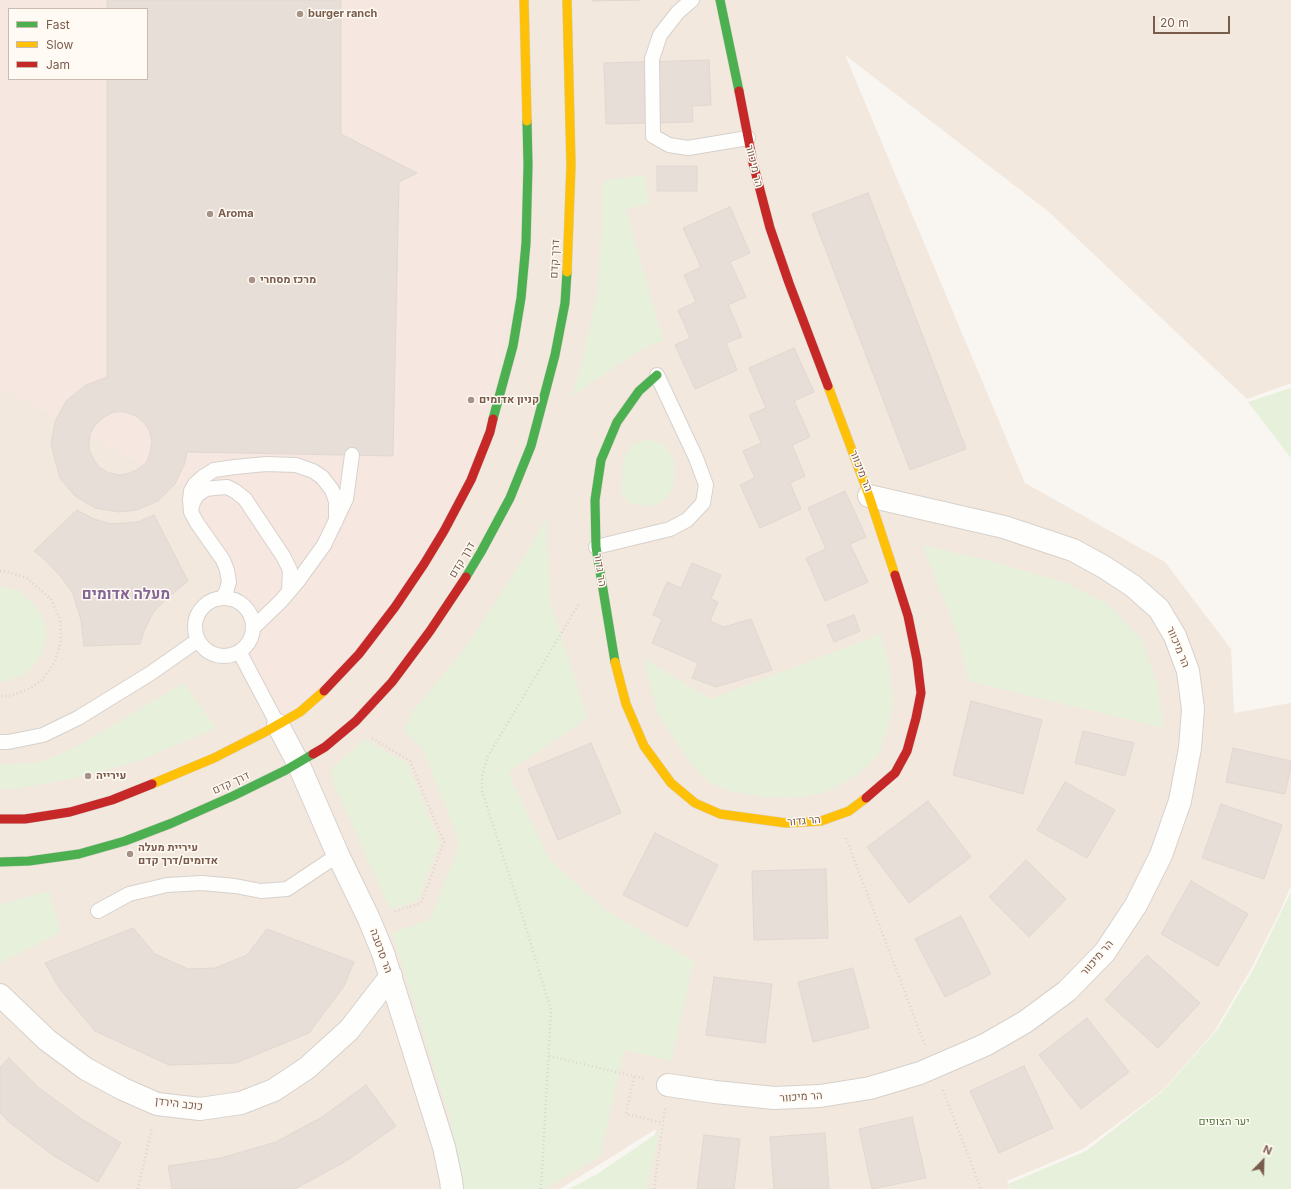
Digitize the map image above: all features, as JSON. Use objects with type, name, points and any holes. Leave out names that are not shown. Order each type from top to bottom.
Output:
[{"type":"main road","points":[[0,819],[25,818],[70,812],[112,800],[214,758],[300,712],[326,689],[359,654],[395,607],[424,564],[444,531],[471,480],[490,432],[513,346],[522,298],[526,243],[528,165],[524,0]]},
{"type":"main road","name":"דרך קדם","points":[[0,862],[55,858],[78,854],[126,841],[172,823],[233,796],[286,770],[325,747],[356,721],[392,682],[430,632],[460,587],[482,552],[510,498],[531,446],[555,355],[565,303],[571,165],[567,0]]},
{"type":"main road","name":"הר מיכוור","points":[[720,0],[753,163],[770,228],[869,496]]},
{"type":"main road","name":"הר גדור","points":[[656,375],[639,391],[617,422],[602,460],[595,500],[596,547],[614,656],[626,704],[644,746],[671,783],[695,803],[720,814],[754,820],[786,823],[821,821],[849,811],[874,792],[895,773],[907,751],[916,718],[921,693],[918,660],[908,616],[869,496]]},
{"type":"main road","points":[[7,871],[55,858]]},
{"type":"street","name":"הר מיכוור","points":[[668,1085],[715,1092],[774,1098],[820,1096],[870,1088],[920,1073],[985,1045],[1024,1022],[1067,991],[1105,952],[1136,905],[1161,855],[1180,801],[1190,748],[1193,709],[1188,671],[1175,636],[1159,609],[1127,582],[1073,550],[1004,527],[869,496]]},
{"type":"street","name":"הר סרטבה","points":[[278,725],[298,763],[383,953],[444,1147],[452,1189]]},
{"type":"street","name":"כוכב הירדן","points":[[0,995],[48,1040],[86,1070],[157,1104],[200,1109],[241,1103],[274,1090],[307,1068],[349,1030],[391,976]]},
{"type":"lane","points":[[692,0],[678,12],[660,35],[652,59],[653,136],[669,145],[688,148],[748,138]]},
{"type":"lane","name":"הר גדור","points":[[596,547],[670,529],[687,520],[703,503],[706,485],[696,458],[656,375]]},
{"type":"lane","points":[[254,627],[281,601],[324,545],[346,499],[352,455]]},
{"type":"lane","points":[[222,598],[226,592],[229,582],[227,570],[223,560],[191,512],[191,491],[199,480],[214,470],[266,464],[296,465],[313,471],[322,477],[332,490],[336,501],[336,521]]},
{"type":"lane","points":[[191,512],[193,502],[197,495],[206,489],[227,487],[245,499],[283,556],[290,570],[289,591]]},
{"type":"lane","points":[[222,598],[232,599],[247,608],[252,617],[254,627],[252,637],[247,646],[240,653],[230,656],[212,654],[204,648],[198,640],[195,630],[198,615],[204,606],[212,600],[222,598]]},
{"type":"lane","points":[[0,742],[8,742],[43,735],[78,718],[145,677],[198,640]]},
{"type":"lane","points":[[240,653],[278,725]]},
{"type":"lane","points":[[98,911],[129,894],[167,885],[202,883],[261,890],[287,889],[338,855]]},
{"type":"path","points":[[541,1189],[551,1010],[482,791],[482,776],[488,756],[600,569]]},
{"type":"path","points":[[0,572],[6,571],[27,578],[51,599],[60,619],[61,641],[55,662],[42,680],[31,688],[10,696],[0,696]]},
{"type":"path","points":[[350,726],[410,761],[444,842],[421,903],[369,919]]},
{"type":"path","points":[[837,815],[981,1189]]},
{"type":"path","points":[[549,1056],[668,1085],[654,1189]]},
{"type":"path","points":[[634,1076],[626,1114],[663,1123]]},
{"type":"path","points":[[138,1189],[157,1104]]},
{"type":"shaded area","name":"מעלה אדומים","points":[[0,0],[1291,0],[1291,383],[1247,399],[1049,212],[845,55],[1025,483],[1165,562],[1231,649],[1234,713],[1291,703],[1291,886],[1252,967],[1214,1032],[1163,1090],[1083,1149],[1007,1181],[1010,1189],[646,1189],[656,1129],[560,1189],[0,1189]]},
{"type":"shaded area","points":[[0,0],[524,0],[525,250],[471,480],[359,654],[278,725],[240,653],[247,646],[252,637],[254,627],[252,617],[247,608],[239,601],[222,598],[229,582],[191,512],[191,491],[0,387]]},
{"type":"green space","points":[[644,175],[649,203],[626,210],[663,340],[640,350],[571,397],[580,371],[597,295],[602,233],[603,181]]},
{"type":"green space","points":[[1291,388],[1291,458],[1248,402]]},
{"type":"green space","points":[[649,440],[666,446],[673,459],[675,470],[674,485],[666,499],[653,506],[637,505],[629,502],[621,494],[623,462],[629,449],[637,442]]},
{"type":"green space","points":[[547,518],[549,598],[588,718],[508,772],[549,859],[608,912],[694,961],[671,1061],[624,1050],[600,1157],[544,1189],[458,1189],[450,1119],[392,933],[430,919],[460,844],[422,748],[403,731],[414,710],[468,644],[509,581]]},
{"type":"green space","points":[[922,545],[986,560],[1064,582],[1109,605],[1141,638],[1157,683],[1164,728],[968,681],[958,635]]},
{"type":"green space","points":[[0,587],[20,591],[38,608],[45,622],[46,639],[41,655],[31,669],[23,675],[7,681],[0,681]]},
{"type":"green space","points":[[881,634],[891,675],[893,704],[887,732],[878,756],[854,777],[825,793],[793,798],[763,797],[730,791],[708,781],[689,761],[657,711],[643,658],[711,699]]},
{"type":"green space","points":[[184,683],[216,728],[141,760],[85,776],[14,789],[0,788],[0,765],[40,762],[74,748]]},
{"type":"green space","points":[[365,739],[407,763],[440,842],[418,901],[390,909],[333,782],[331,769]]},
{"type":"green space","points":[[49,891],[61,932],[0,963],[0,905]]},
{"type":"green space","name":"יער הצופים","points":[[1291,892],[1291,1189],[1011,1189],[1008,1184],[1086,1151],[1163,1091],[1217,1030],[1253,970]]},
{"type":"green space","points":[[659,1132],[647,1189],[569,1189],[597,1174]]},
{"type":"building","name":"מרכז מסחרי","points":[[107,0],[341,0],[341,134],[417,173],[399,182],[393,456],[187,452],[185,463],[175,484],[158,501],[137,510],[119,512],[95,508],[75,496],[60,478],[51,445],[55,422],[66,401],[86,385],[107,377],[107,80],[148,80],[148,8],[107,8]],"holes":[[[114,412],[125,412],[136,416],[149,430],[152,442],[146,463],[137,470],[126,474],[120,475],[109,473],[99,467],[94,460],[89,449],[90,434],[95,425],[104,417]]]},
{"type":"building","points":[[593,0],[640,0],[593,1]]},
{"type":"building","points":[[709,60],[711,105],[692,106],[693,122],[606,124],[604,63]]},
{"type":"building","points":[[657,166],[697,166],[697,191],[657,191]]},
{"type":"building","points":[[868,193],[966,449],[910,470],[812,214]]},
{"type":"building","points":[[730,207],[750,253],[730,262],[746,297],[728,305],[742,337],[726,343],[737,370],[695,389],[675,345],[690,338],[678,310],[696,302],[684,275],[701,267],[683,228]]},
{"type":"building","points":[[794,348],[814,392],[794,401],[810,437],[792,445],[805,476],[790,483],[801,509],[760,528],[740,485],[755,478],[743,451],[761,443],[749,415],[766,408],[749,368]]},
{"type":"building","points":[[845,491],[866,537],[850,544],[868,582],[825,601],[806,558],[826,549],[808,508]]},
{"type":"building","points":[[77,510],[94,519],[111,524],[138,522],[154,515],[188,581],[154,611],[144,631],[140,644],[84,646],[81,620],[73,594],[62,578],[34,551]]},
{"type":"building","points":[[692,563],[721,575],[711,599],[718,602],[710,621],[724,627],[751,619],[772,670],[716,687],[692,678],[698,663],[652,643],[662,619],[653,615],[667,582],[681,588]]},
{"type":"building","points":[[854,615],[860,631],[834,642],[827,625]]},
{"type":"building","points":[[971,701],[1042,720],[1023,794],[953,775]]},
{"type":"building","points":[[1083,731],[1134,743],[1125,776],[1075,763]]},
{"type":"building","points":[[591,743],[621,813],[558,840],[528,769]]},
{"type":"building","points":[[1233,748],[1291,761],[1285,794],[1226,782]]},
{"type":"building","points":[[1065,782],[1115,810],[1087,858],[1037,830]]},
{"type":"building","points":[[928,801],[971,857],[909,903],[867,847]]},
{"type":"building","points":[[1221,804],[1282,825],[1264,879],[1202,858]]},
{"type":"building","points":[[655,833],[718,865],[687,927],[623,895]]},
{"type":"building","points":[[1026,860],[1066,899],[1029,937],[989,897]]},
{"type":"building","points":[[826,869],[828,938],[754,940],[752,871]]},
{"type":"building","points":[[1191,881],[1248,914],[1218,966],[1161,934]]},
{"type":"building","points":[[961,916],[991,974],[945,997],[915,939]]},
{"type":"building","points":[[133,928],[155,954],[188,969],[215,968],[247,955],[267,929],[354,962],[344,986],[309,1033],[236,1063],[169,1065],[95,1031],[59,988],[45,963]]},
{"type":"building","points":[[1147,955],[1200,1003],[1158,1048],[1105,1000]]},
{"type":"building","points":[[853,968],[869,1028],[813,1042],[798,982]]},
{"type":"building","points":[[714,977],[772,984],[765,1043],[706,1035]]},
{"type":"building","points":[[1087,1018],[1129,1072],[1081,1109],[1039,1055]]},
{"type":"building","points":[[9,1058],[39,1088],[80,1118],[121,1143],[98,1182],[54,1156],[9,1122],[0,1113],[0,1067]]},
{"type":"building","points":[[1024,1066],[1053,1128],[999,1153],[970,1091]]},
{"type":"building","points":[[366,1085],[396,1126],[348,1160],[295,1189],[172,1189],[168,1166],[221,1158],[276,1142],[322,1117]]},
{"type":"building","points":[[912,1117],[926,1178],[872,1189],[859,1129]]},
{"type":"building","points":[[825,1133],[829,1189],[774,1189],[770,1137]]},
{"type":"building","points":[[704,1135],[740,1139],[734,1189],[697,1189]]},
{"type":"traffic: fast","points":[[720,0],[739,91]]},
{"type":"traffic: fast","points":[[493,419],[513,346],[521,298],[526,243],[528,165],[527,121]]},
{"type":"traffic: fast","points":[[466,577],[510,498],[531,446],[555,355],[565,303],[567,272]]},
{"type":"traffic: fast","points":[[615,662],[596,547],[595,500],[601,460],[617,422],[639,391],[657,375]]},
{"type":"traffic: fast","points":[[0,862],[29,861],[79,854],[125,841],[172,823],[233,796],[286,770],[313,754]]},
{"type":"traffic: slow","points":[[524,0],[527,121]]},
{"type":"traffic: slow","points":[[567,0],[571,165],[567,272]]},
{"type":"traffic: slow","points":[[828,386],[869,496],[895,575]]},
{"type":"traffic: slow","points":[[615,662],[626,704],[644,746],[671,783],[695,803],[720,814],[786,823],[821,821],[849,811],[866,798]]},
{"type":"traffic: slow","points":[[152,784],[214,758],[265,732],[300,712],[324,691]]},
{"type":"traffic: jam","points":[[739,91],[753,163],[770,228],[828,386]]},
{"type":"traffic: jam","points":[[324,691],[359,654],[395,607],[424,564],[444,531],[471,480],[490,432],[493,419]]},
{"type":"traffic: jam","points":[[866,798],[895,773],[907,751],[921,693],[917,660],[908,616],[895,575]]},
{"type":"traffic: jam","points":[[313,754],[325,747],[356,721],[392,682],[430,631],[466,577]]},
{"type":"traffic: jam","points":[[0,819],[25,819],[70,812],[112,800],[152,784]]},
{"type":"place","name":"burger ranch","points":[[300,14]]},
{"type":"place","name":"Aroma","points":[[210,214]]},
{"type":"place","name":"מרכז מסחרי","points":[[252,280]]},
{"type":"place","name":"קניון אדומים","points":[[471,400]]},
{"type":"place","name":"עירייה","points":[[88,776]]},
{"type":"place","name":"עיריית מעלה אדומים/דרך קדם","points":[[130,854]]},
{"type":"district","name":"מעלה אדומים","points":[[126,594]]}]
